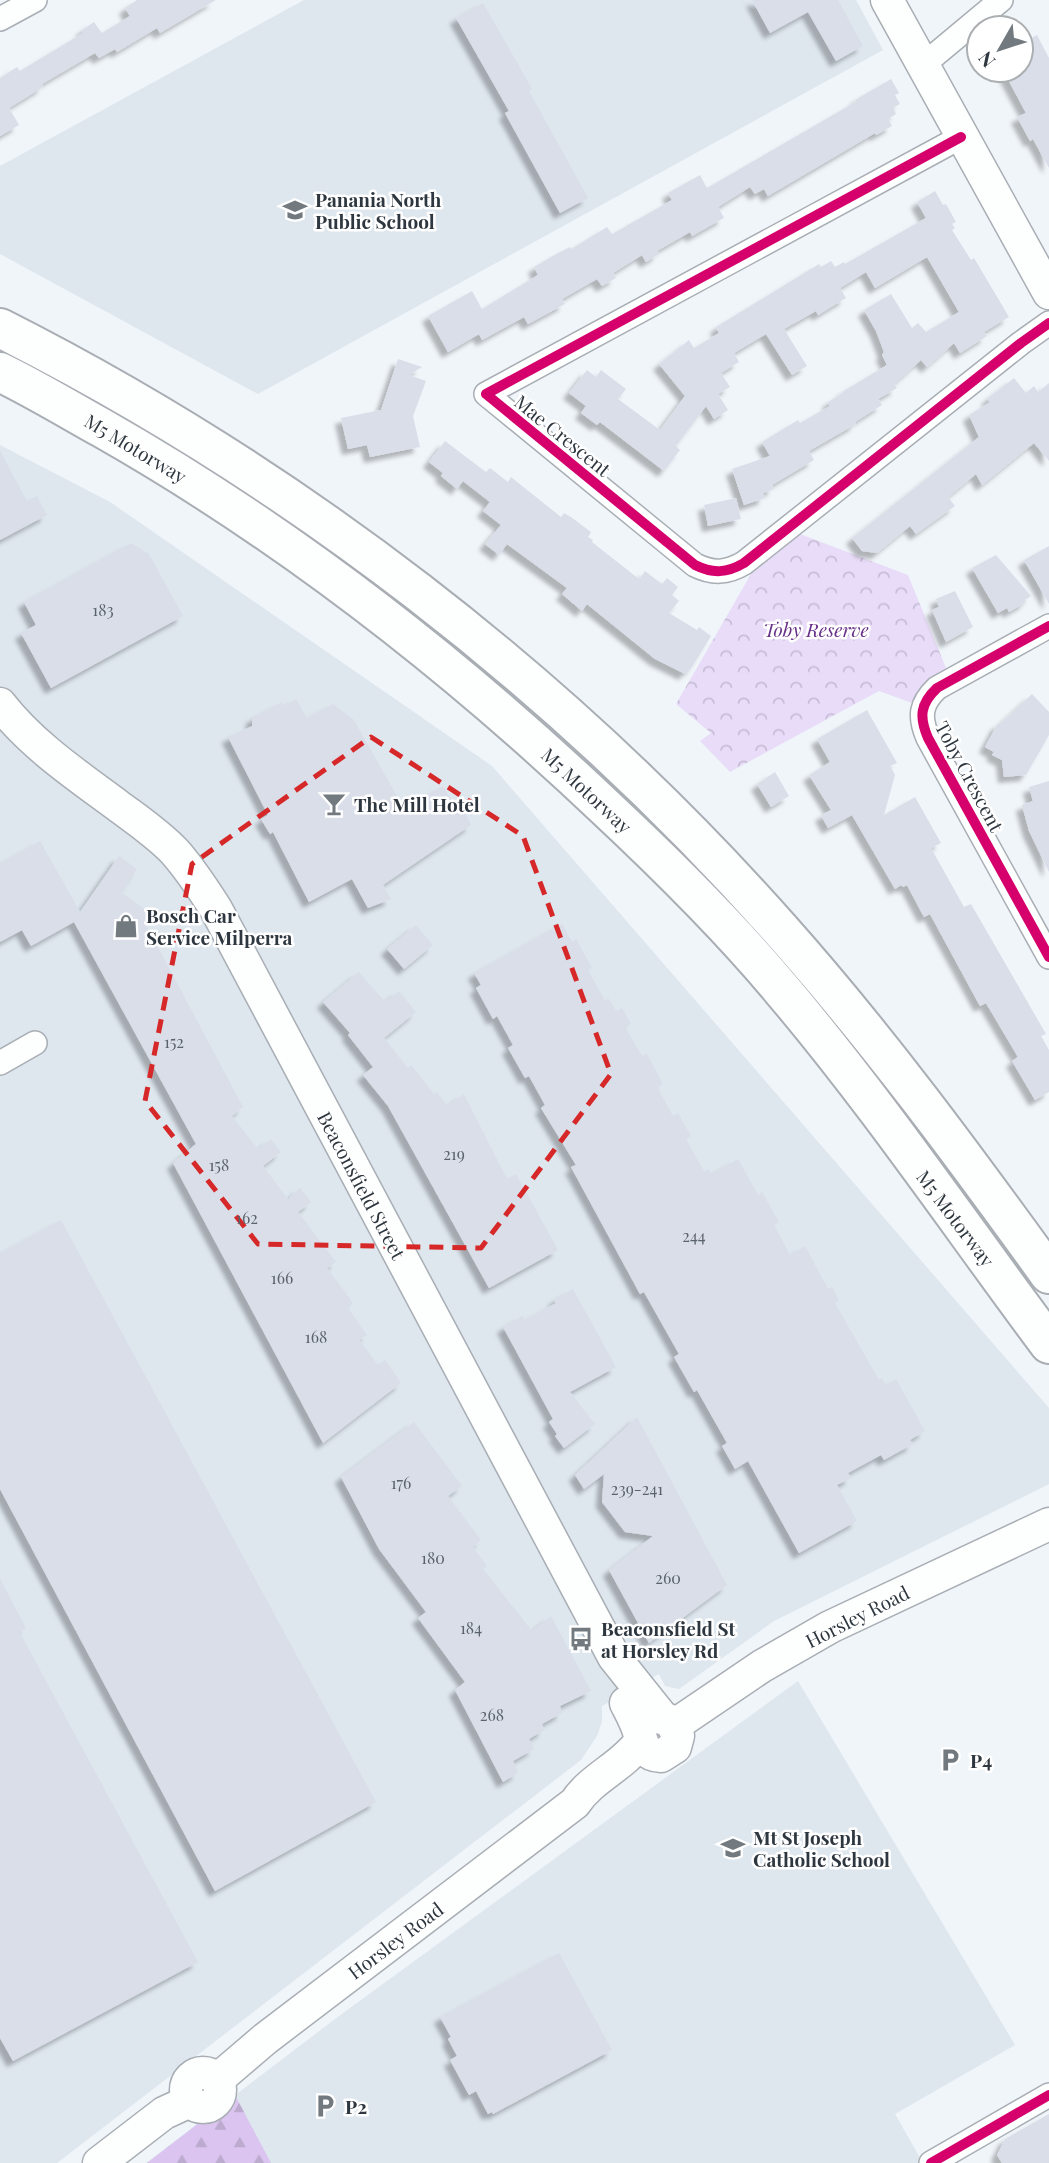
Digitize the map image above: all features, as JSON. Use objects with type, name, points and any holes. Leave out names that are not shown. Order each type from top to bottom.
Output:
[{"type":"highway","name":"M5 Motorway","points":[[0,328],[90,375],[204,443],[297,504],[463,628],[565,714],[706,849],[831,988],[897,1068],[1049,1274]]},
{"type":"highway","name":"M5 Motorway","points":[[0,372],[164,463],[264,528],[365,600],[462,678],[561,765],[674,872],[782,989],[1049,1344]]},
{"type":"main road","points":[[887,0],[961,137],[1044,272]]},
{"type":"main road","name":"Beaconsfield Street","points":[[0,704],[54,759],[166,844],[197,879],[216,909],[654,1734]]},
{"type":"main road","name":"Horsley Road","points":[[99,2163],[164,2113],[190,2101],[186,2090],[192,2076],[203,2072],[217,2080],[274,2031],[578,1798],[589,1803],[654,1734],[762,1666],[819,1634],[1049,1524]]},
{"type":"main road","points":[[578,1798],[614,1746],[625,1717],[625,1690],[614,1657]]},
{"type":"main road","points":[[626,1703],[654,1734]]},
{"type":"street","points":[[0,19],[35,0]]},
{"type":"street","points":[[923,65],[1001,0]]},
{"type":"street","name":"Mae Crescent","points":[[961,137],[486,394],[695,565],[719,572],[732,570],[744,563],[1049,323]]},
{"type":"street","name":"Toby Crescent","points":[[1049,626],[937,688],[924,703],[921,713],[922,724],[929,738],[1049,957]]},
{"type":"street","points":[[0,1063],[35,1043]]},
{"type":"street","points":[[931,2163],[1049,2095]]},
{"type":"highlighted area","points":[[371,737],[523,836],[611,1074],[481,1248],[258,1244],[145,1101],[192,864]]},
{"type":"shaded area","name":"Panania North Public School","points":[[304,0],[856,0],[883,50],[258,394],[0,254],[0,166]]},
{"type":"shaded area","points":[[0,445],[110,502],[492,766],[1049,1408],[1049,1484],[774,1621],[679,1689],[665,1686],[659,1674],[602,1706],[602,1722],[597,1736],[581,1760],[57,2163],[0,2163]]},
{"type":"shaded area","name":"Mt St Joseph Catholic School","points":[[798,1681],[1015,2045],[895,2114],[923,2163],[146,2163],[339,2016]]},
{"type":"green space","name":"Toby Reserve","points":[[800,534],[908,575],[946,668],[924,683],[912,703],[879,691],[730,772],[700,741],[711,733],[676,704],[751,574]]},
{"type":"green space","points":[[235,2095],[271,2163],[147,2163]]},
{"type":"building","points":[[137,0],[216,0],[160,33],[157,28],[117,52],[115,49],[99,58],[95,53],[42,84],[43,87],[9,108],[19,125],[0,136],[0,78],[17,67],[20,71],[83,33],[82,30],[94,22],[102,33],[130,16],[125,8]]},
{"type":"building","points":[[752,0],[838,0],[863,46],[836,61],[808,12],[770,33]]},
{"type":"building","points":[[483,3],[532,89],[529,91],[588,198],[560,213],[505,113],[509,111],[456,18]]},
{"type":"building","points":[[1037,35],[1049,58],[1049,168],[1017,117],[1026,113],[1010,84],[1035,84]]},
{"type":"building","points":[[891,79],[899,93],[895,95],[900,104],[893,108],[896,114],[888,119],[892,126],[876,135],[875,133],[768,196],[764,189],[755,194],[750,187],[718,207],[724,218],[692,236],[690,232],[657,251],[659,254],[646,262],[642,255],[613,273],[616,278],[602,286],[597,279],[562,299],[565,304],[528,324],[524,317],[482,340],[479,334],[448,352],[428,316],[472,291],[482,309],[538,275],[534,267],[558,253],[570,247],[571,249],[607,227],[612,234],[672,200],[668,193],[700,175],[707,188]]},
{"type":"building","points":[[935,191],[956,222],[952,224],[955,228],[952,230],[971,260],[974,258],[1009,317],[984,332],[987,336],[960,353],[954,343],[927,367],[921,360],[894,384],[897,388],[878,399],[882,405],[855,422],[856,424],[809,451],[814,460],[772,485],[774,489],[763,493],[765,498],[744,505],[732,469],[770,456],[762,442],[798,420],[800,423],[830,406],[828,402],[887,365],[876,331],[864,310],[891,294],[912,328],[918,323],[926,332],[959,312],[927,257],[875,288],[866,272],[840,288],[846,298],[818,315],[816,311],[784,329],[807,366],[792,375],[766,334],[734,353],[739,362],[721,373],[730,387],[718,394],[728,410],[714,419],[706,406],[676,446],[680,450],[664,471],[600,422],[597,425],[581,413],[586,406],[569,393],[587,370],[596,377],[601,370],[626,389],[618,399],[660,430],[685,396],[659,364],[689,340],[694,348],[719,333],[716,327],[819,264],[821,267],[831,261],[835,267],[844,262],[845,264],[926,218],[917,202]]},
{"type":"building","points":[[398,359],[422,367],[409,375],[426,381],[413,416],[420,447],[370,457],[367,445],[348,449],[341,418],[381,410]]},
{"type":"building","points":[[1014,378],[1026,393],[1034,386],[1038,392],[1049,383],[1049,461],[1034,443],[982,485],[976,474],[948,497],[955,506],[916,534],[910,526],[877,553],[862,551],[852,538],[979,437],[969,415],[990,402],[987,399]]},
{"type":"building","points":[[445,441],[486,472],[490,468],[508,482],[511,477],[561,517],[564,513],[571,517],[591,532],[588,537],[592,542],[639,579],[645,571],[662,584],[667,578],[678,587],[672,595],[679,601],[669,613],[697,630],[699,627],[711,636],[690,670],[685,674],[655,659],[587,604],[582,611],[562,594],[567,588],[507,544],[499,555],[485,544],[501,525],[483,511],[490,502],[463,481],[457,489],[429,462]]},
{"type":"building","points":[[0,451],[27,501],[37,496],[47,515],[0,540]]},
{"type":"building","points":[[736,498],[741,519],[708,526],[704,505]]},
{"type":"building","points":[[131,543],[149,554],[183,616],[51,688],[21,633],[36,625],[24,602]]},
{"type":"building","points":[[1049,546],[1049,604],[1024,560]]},
{"type":"building","points":[[996,555],[1031,596],[1009,612],[1007,608],[998,613],[972,568]]},
{"type":"building","points":[[955,591],[973,627],[946,642],[932,610],[939,607],[936,599]]},
{"type":"building","points":[[1032,694],[1049,712],[1049,735],[1026,775],[1004,777],[1002,760],[992,755],[994,752],[985,747],[998,723]]},
{"type":"building","name":"The Mill Hotel","points":[[296,699],[307,718],[333,704],[354,720],[403,807],[443,786],[455,806],[460,803],[471,825],[383,885],[391,899],[368,908],[352,879],[309,902],[273,832],[270,834],[261,819],[268,815],[228,737],[252,726],[252,718],[282,702],[285,706]]},
{"type":"building","points":[[867,710],[897,763],[890,766],[895,775],[884,815],[915,797],[941,843],[931,848],[964,907],[971,904],[1046,1034],[1041,1036],[1049,1050],[1049,1092],[1035,1100],[1012,1061],[1018,1057],[986,1003],[980,1006],[930,914],[924,917],[907,885],[895,889],[852,815],[828,828],[821,815],[831,810],[809,775],[830,762],[817,739]]},
{"type":"building","points":[[775,772],[789,796],[771,807],[757,784]]},
{"type":"building","points":[[1049,781],[1049,872],[1029,831],[1022,805],[1033,801],[1029,787]]},
{"type":"building","points":[[40,841],[80,912],[119,856],[137,869],[121,892],[150,913],[144,921],[243,1107],[232,1116],[258,1149],[271,1139],[281,1152],[263,1166],[288,1199],[300,1188],[311,1202],[298,1212],[336,1262],[327,1268],[353,1303],[348,1308],[367,1335],[359,1340],[378,1365],[385,1360],[401,1383],[323,1443],[173,1163],[196,1144],[74,922],[31,946],[22,930],[0,942],[0,864]]},
{"type":"building","points":[[562,924],[572,942],[576,939],[592,968],[588,970],[605,1001],[608,998],[616,1011],[622,1008],[631,1024],[625,1027],[642,1056],[647,1054],[663,1084],[657,1087],[673,1116],[678,1113],[691,1136],[686,1139],[704,1171],[709,1169],[711,1174],[738,1159],[758,1195],[762,1192],[779,1222],[774,1225],[790,1255],[805,1246],[828,1289],[832,1287],[839,1301],[835,1303],[879,1380],[882,1378],[886,1385],[896,1379],[925,1431],[910,1440],[913,1444],[884,1460],[881,1455],[848,1473],[851,1478],[837,1485],[857,1521],[799,1553],[748,1461],[735,1469],[722,1446],[727,1443],[697,1390],[694,1392],[674,1357],[679,1354],[644,1292],[640,1294],[571,1167],[576,1165],[541,1108],[545,1105],[529,1076],[525,1078],[508,1048],[513,1045],[497,1016],[493,1019],[476,988],[481,985],[474,973]]},
{"type":"building","points":[[416,925],[433,945],[404,969],[387,949]]},
{"type":"building","points":[[359,972],[385,1002],[399,991],[416,1012],[384,1038],[408,1068],[411,1065],[434,1094],[437,1092],[448,1106],[464,1094],[507,1179],[516,1174],[558,1250],[489,1288],[388,1106],[363,1075],[373,1067],[348,1035],[350,1033],[323,1002]]},
{"type":"building","points":[[61,1220],[376,1802],[215,1891],[0,1489],[0,1253]]},
{"type":"building","points":[[573,1289],[616,1367],[570,1392],[595,1424],[564,1448],[549,1422],[553,1419],[503,1327],[522,1316],[525,1320],[556,1303],[554,1300]]},
{"type":"building","points":[[637,1417],[727,1585],[649,1643],[609,1570],[653,1536],[625,1532],[602,1502],[604,1474],[584,1489],[575,1475]]},
{"type":"building","points":[[414,1422],[462,1486],[448,1496],[481,1540],[473,1547],[487,1566],[483,1569],[532,1631],[551,1616],[591,1691],[560,1706],[562,1713],[542,1724],[544,1730],[529,1739],[534,1749],[513,1761],[518,1773],[503,1782],[455,1690],[465,1682],[418,1618],[426,1612],[379,1549],[341,1477]]},
{"type":"building","points":[[0,1579],[26,1628],[19,1631],[198,1962],[13,2061],[0,2038]]},
{"type":"building","points":[[559,1953],[612,2050],[493,2114],[488,2114],[476,2091],[469,2095],[450,2060],[457,2056],[440,2017]]},
{"type":"building","points":[[1049,2114],[1049,2163],[1002,2163],[997,2155],[1005,2139]]},
{"type":"cycle path","points":[[961,137],[486,394],[695,565],[714,571],[726,570],[744,563],[1049,323]]},
{"type":"cycle path","points":[[1049,626],[937,688],[924,705],[922,717],[928,738],[1049,957]]},
{"type":"cycle path","points":[[931,2163],[1049,2095]]},
{"type":"place","name":"Panania North Public School","points":[[295,210]]},
{"type":"place","name":"The Mill Hotel","points":[[334,804]]},
{"type":"place","name":"Bosch Car Service Milperra","points":[[126,926]]},
{"type":"place","name":"Beaconsfield St at Horsley Rd","points":[[581,1639]]},
{"type":"place","name":"P4","points":[[950,1760]]},
{"type":"place","name":"Mt St Joseph Catholic School","points":[[733,1848]]},
{"type":"place","name":"P2","points":[[325,2106]]}]
